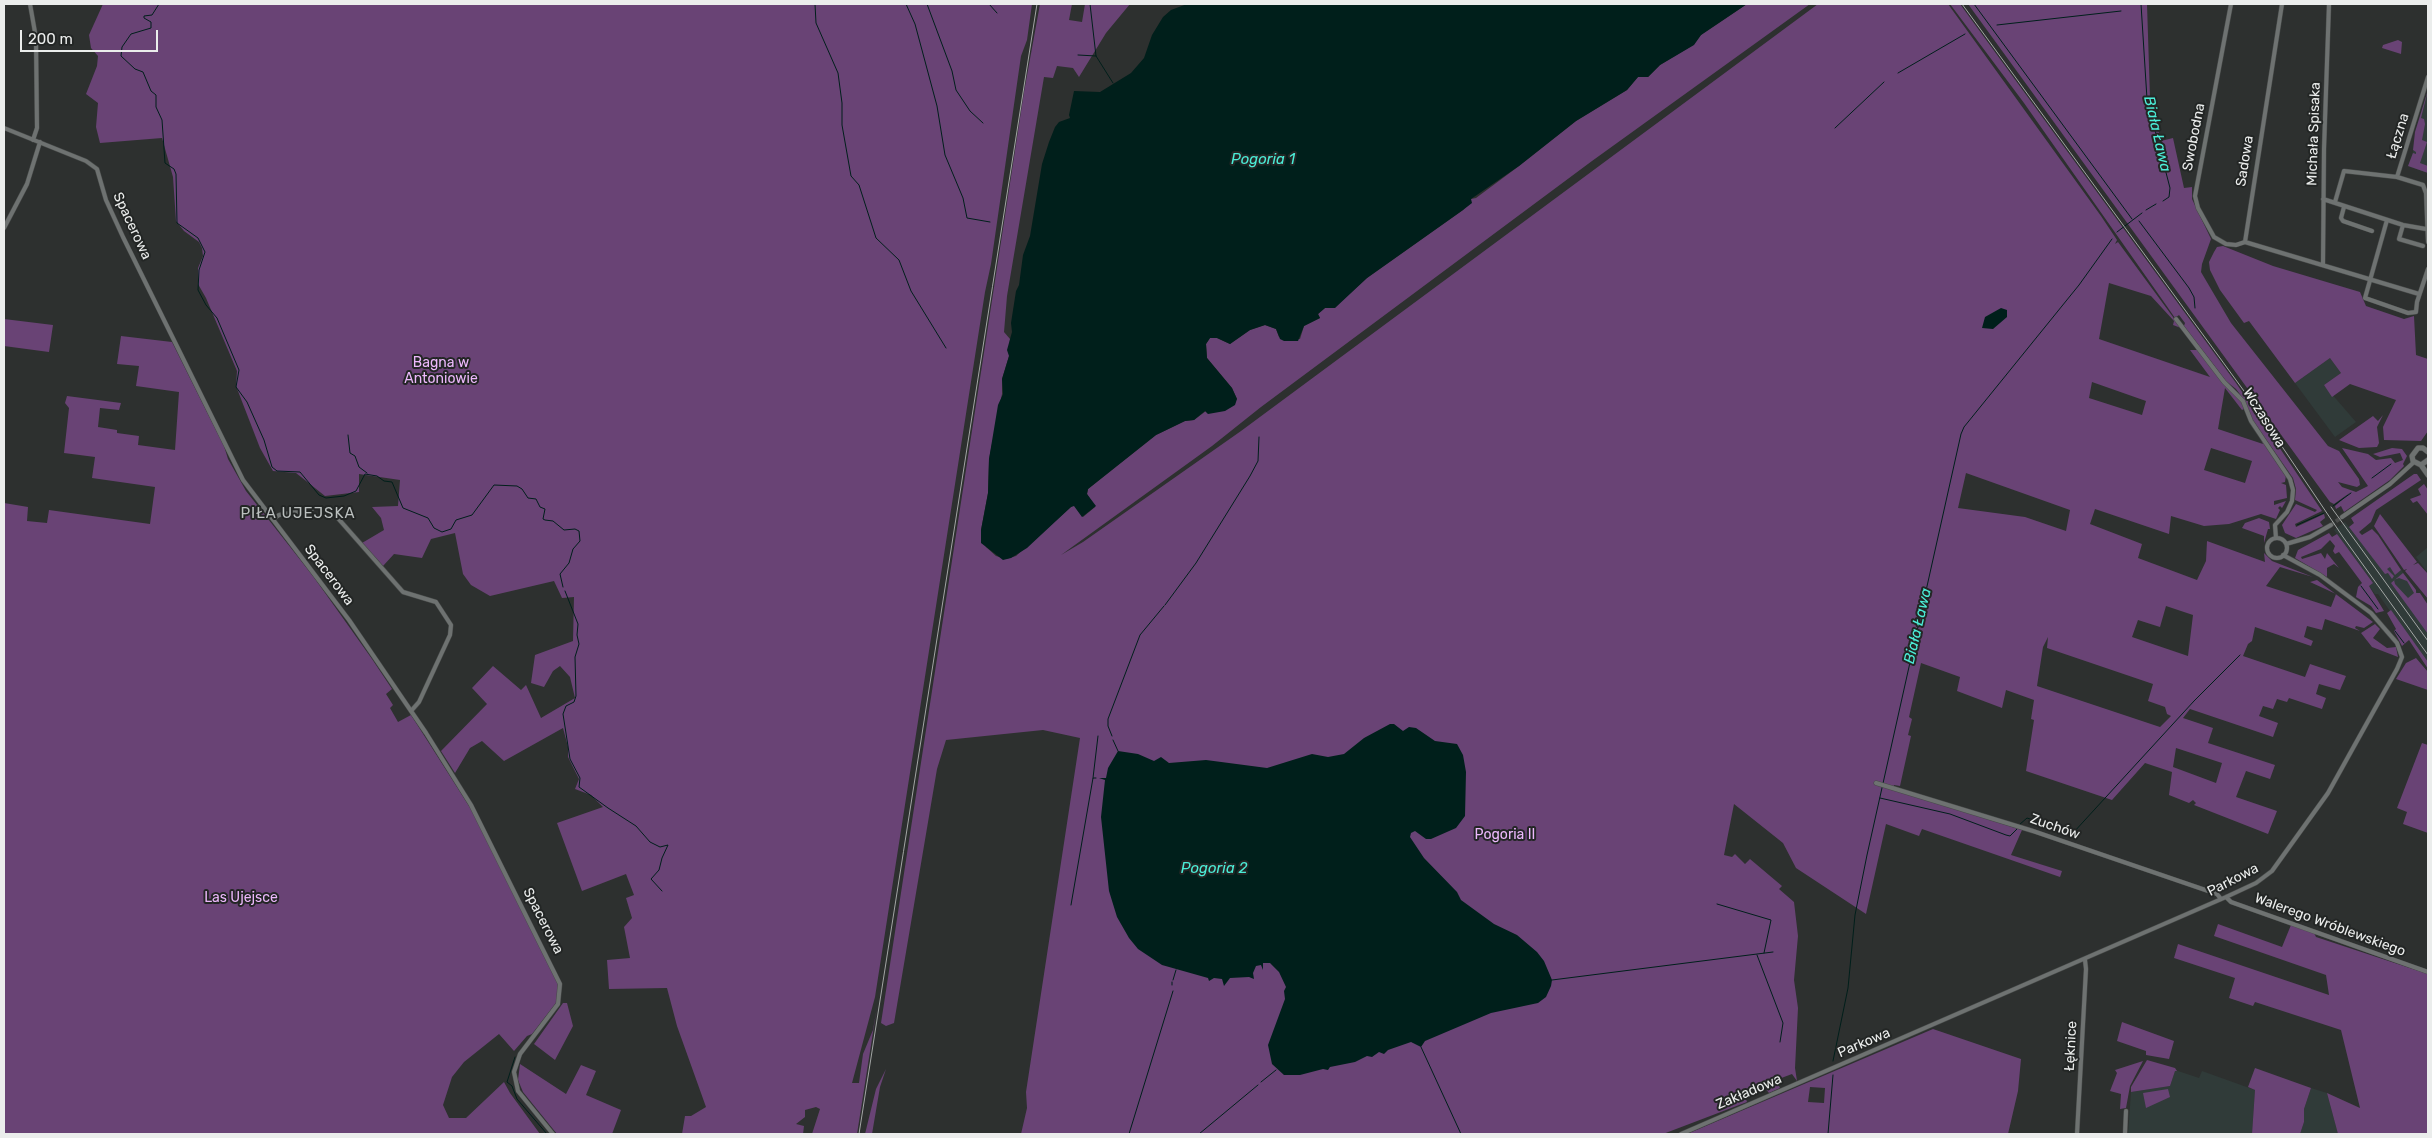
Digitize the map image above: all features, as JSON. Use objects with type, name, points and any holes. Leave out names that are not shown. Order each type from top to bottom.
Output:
[{"type":"street","points":[[30,4],[36,38],[37,126],[33,140]]},
{"type":"street","name":"Swobodna","points":[[2231,4],[2195,196],[2198,208],[2214,237],[2226,244],[2236,245],[2245,242]]},
{"type":"street","name":"Sadowa","points":[[2245,242],[2282,4]]},
{"type":"street","name":"Michała Spisaka","points":[[2323,264],[2323,198],[2329,4]]},
{"type":"street","name":"Łączna","points":[[2335,202],[2344,171],[2397,177],[2428,76]]},
{"type":"street","name":"Spacerowa","points":[[4,128],[88,162],[97,169],[106,200],[123,237],[240,473],[349,620],[460,785],[557,974],[560,984],[560,997],[556,1007],[520,1054],[514,1072],[518,1091],[552,1134]]},
{"type":"street","points":[[4,228],[27,184],[40,142]]},
{"type":"street","points":[[2397,177],[2422,184],[2426,188],[2426,229],[2428,242]]},
{"type":"street","points":[[2323,198],[2344,207],[2403,225],[2426,229]]},
{"type":"street","points":[[2344,207],[2342,221],[2372,231]]},
{"type":"street","points":[[2387,220],[2365,297],[2410,313],[2416,312],[2419,294],[2428,269]]},
{"type":"street","points":[[2403,225],[2399,239],[2423,246]]},
{"type":"street","points":[[2245,242],[2419,294]]},
{"type":"street","name":"Wczasowa","points":[[2176,319],[2224,382],[2244,401],[2251,421],[2290,479],[2293,490],[2292,501],[2288,510],[2274,526],[2276,538]]},
{"type":"street","points":[[2427,448],[2419,447],[2414,450],[2412,458],[2428,475]]},
{"type":"street","points":[[2420,465],[2428,460]]},
{"type":"street","points":[[2342,517],[2396,479],[2414,462]]},
{"type":"street","points":[[273,519],[279,515],[312,509]]},
{"type":"street","points":[[336,516],[403,592],[436,602],[451,625],[450,635],[419,702],[411,711]]},
{"type":"street","points":[[2286,544],[2308,538],[2330,525]]},
{"type":"street","points":[[2276,538],[2283,540],[2286,544],[2287,549],[2283,555],[2275,557],[2268,551],[2269,543],[2276,538]]},
{"type":"street","name":"Parkowa","points":[[1827,1071],[2085,960],[2224,898],[2266,877],[2328,792],[2402,659],[2401,650],[2397,643],[2373,615],[2318,574],[2283,555]]},
{"type":"street","name":"Zuchów","points":[[1877,783],[2014,825],[2224,898]]},
{"type":"street","name":"Walerego Wróblewskiego","points":[[2224,898],[2428,972]]},
{"type":"street","name":"Łęknice","points":[[2077,1134],[2085,960]]},
{"type":"street","name":"Zakładowa","points":[[1681,1134],[1827,1071]]},
{"type":"street","points":[[2125,1134],[2126,1111]]},
{"type":"shaded area","points":[[2428,90],[2428,173],[2408,166],[2415,146],[2415,132]]},
{"type":"shaded area","points":[[2330,358],[2341,373],[2324,385],[2356,422],[2335,437],[2295,383]]},
{"type":"shaded area","points":[[2345,522],[2356,536],[2358,535],[2390,566],[2400,568],[2428,608],[2428,665],[2378,594],[2375,594],[2369,586],[2371,580],[2334,530]]},
{"type":"shaded area","points":[[2428,547],[2428,573],[2416,557]]},
{"type":"shaded area","points":[[2175,1070],[2199,1078],[2202,1071],[2255,1090],[2252,1134],[2128,1134],[2131,1092],[2170,1086]]},
{"type":"shaded area","points":[[2311,1088],[2327,1093],[2338,1134],[2300,1134],[2304,1122],[2304,1109]]},
{"type":"green space","name":"Bagna w Antoniowie","points":[[103,4],[1032,4],[1027,40],[1021,56],[991,264],[985,292],[875,997],[852,1083],[859,1083],[863,1054],[873,1030],[877,1007],[857,1134],[812,1134],[820,1109],[816,1107],[805,1110],[805,1117],[796,1124],[804,1126],[803,1134],[682,1134],[685,1116],[691,1116],[706,1107],[677,1026],[667,988],[609,989],[607,960],[630,958],[624,927],[632,918],[626,898],[634,895],[626,874],[582,891],[557,823],[603,807],[591,795],[575,789],[579,779],[568,757],[568,747],[563,728],[504,761],[482,741],[470,748],[455,773],[441,751],[487,704],[472,688],[493,666],[521,690],[526,685],[541,718],[575,698],[570,677],[560,666],[553,671],[544,687],[531,683],[535,655],[573,641],[574,597],[562,598],[554,581],[490,596],[471,585],[463,574],[455,533],[431,539],[422,558],[394,554],[383,566],[362,543],[384,530],[381,518],[372,507],[398,506],[400,480],[359,474],[359,492],[325,496],[296,473],[273,471],[260,448],[236,386],[237,371],[206,298],[198,284],[198,268],[203,256],[202,248],[199,242],[184,231],[176,221],[173,177],[162,138],[100,143],[96,127],[98,103],[86,94],[97,66],[98,56],[91,48],[89,35]]},
{"type":"green space","name":"Pogoria II","points":[[1040,4],[1072,4],[1069,20],[1082,22],[1085,4],[1130,4],[1106,33],[1079,77],[1073,68],[1057,66],[1053,78],[1044,77],[1007,296],[1004,332],[1010,339],[1009,356],[1002,379],[1002,394],[989,459],[988,493],[981,530],[986,547],[996,556],[1006,559],[1016,556],[1074,505],[1083,517],[1095,507],[1087,494],[1088,489],[1156,435],[1185,421],[1194,420],[1206,411],[1210,412],[1237,399],[1232,388],[1207,358],[1206,344],[1210,338],[1217,338],[1230,344],[1250,330],[1265,325],[1276,329],[1279,337],[1300,339],[1304,326],[1320,318],[1318,314],[1325,308],[1335,307],[1367,278],[1463,210],[1471,199],[1476,198],[1576,121],[1627,90],[1638,77],[1648,77],[1660,65],[1693,45],[1701,35],[1747,4],[1810,4],[1592,161],[1261,407],[1212,446],[1061,555],[1083,542],[1241,431],[1818,4],[1948,4],[2101,216],[2117,240],[2115,244],[2118,242],[2181,328],[2173,325],[2174,321],[2151,296],[2109,283],[2099,339],[2210,377],[2190,350],[2198,350],[2242,401],[2244,409],[2242,410],[2225,388],[2218,429],[2263,444],[2259,435],[2286,475],[2285,482],[2281,483],[2286,485],[2287,498],[2274,501],[2274,505],[2286,501],[2282,508],[2280,506],[2278,508],[2280,510],[2276,519],[2261,514],[2229,524],[2204,526],[2171,516],[2169,534],[2095,509],[2090,524],[2142,544],[2138,558],[2197,580],[2206,561],[2207,541],[2265,562],[2264,553],[2272,561],[2313,577],[2280,567],[2266,586],[2331,607],[2336,594],[2373,622],[2364,628],[2356,626],[2355,628],[2360,631],[2325,619],[2322,630],[2307,626],[2304,637],[2313,641],[2311,646],[2255,627],[2252,641],[2248,644],[2243,656],[2305,677],[2310,664],[2346,676],[2340,690],[2319,684],[2316,694],[2326,698],[2322,709],[2289,698],[2287,702],[2277,699],[2273,709],[2263,706],[2259,716],[2278,723],[2273,737],[2190,709],[2183,718],[2213,728],[2208,743],[2275,765],[2270,779],[2246,771],[2236,797],[2277,811],[2268,834],[2194,805],[2196,803],[2193,800],[2189,803],[2169,795],[2172,772],[2145,763],[2112,800],[2026,771],[2034,720],[2031,719],[2034,700],[2006,690],[2002,708],[1957,691],[1960,677],[1921,663],[1909,717],[1912,719],[1908,735],[1911,736],[1900,786],[1894,785],[1893,789],[2022,830],[2011,855],[2062,871],[2060,877],[1922,829],[1919,836],[1886,824],[1866,914],[1796,868],[1783,843],[1734,804],[1724,855],[1732,857],[1735,854],[1745,864],[1750,859],[1782,886],[1779,889],[1794,902],[1798,936],[1794,980],[1798,1008],[1795,1068],[1797,1081],[1792,1074],[1776,1080],[1780,1088],[1769,1093],[1764,1087],[1745,1096],[1747,1102],[1663,1134],[1021,1134],[1027,1108],[1026,1092],[1080,738],[1043,730],[946,740],[937,769],[894,1023],[886,1026],[881,1023],[1024,92]],"holes":[[[2092,382],[2146,401],[2142,415],[2089,398]],[[2211,448],[2252,461],[2245,483],[2204,470]],[[1966,473],[2070,510],[2066,531],[2025,517],[1958,508]],[[2166,606],[2193,615],[2188,656],[2132,637],[2138,620],[2160,627]],[[2048,637],[2047,648],[2153,684],[2148,701],[2165,707],[2167,714],[2171,716],[2160,727],[2037,686],[2043,647]],[[2176,748],[2222,763],[2216,783],[2173,767]]]},
{"type":"green space","points":[[1950,4],[1960,4],[2236,383],[2322,511],[2295,524],[2296,527],[2324,514],[2325,518],[2320,522],[2323,526],[2296,538],[2285,533],[2282,525],[2296,504],[2315,512],[2317,510],[2295,500],[2296,489],[2293,478],[2251,418],[2245,401],[2236,389],[2226,381],[2184,326],[2185,323],[2179,315],[2175,318],[2024,103]]},
{"type":"green space","points":[[1968,4],[2147,4],[2150,98],[2161,141],[2173,138],[2184,188],[2192,187],[2192,199],[2211,239],[2201,272],[2231,323],[2328,446],[2339,451],[2359,479],[2360,485],[2357,487],[2338,482],[2342,487],[2356,492],[2368,486],[2342,448],[2368,454],[2376,460],[2391,458],[2395,463],[2403,460],[2400,453],[2380,457],[2373,454],[2392,448],[2402,449],[2407,456],[2403,464],[2404,466],[2390,480],[2344,512],[2341,506],[2336,509],[2335,506],[2351,492],[2334,504],[2330,502]]},
{"type":"green space","points":[[2398,40],[2402,42],[2401,54],[2382,48],[2383,45]]},
{"type":"green space","points":[[2428,90],[2421,118],[2424,119],[2425,124],[2422,140],[2427,142],[2420,163],[2428,166],[2428,173],[2408,166],[2413,153],[2416,154],[2413,150],[2415,132]]},
{"type":"green space","points":[[2223,246],[2273,266],[2360,292],[2366,306],[2404,319],[2414,316],[2416,355],[2428,359],[2428,431],[2421,441],[2384,440],[2383,427],[2396,400],[2350,384],[2332,397],[2324,385],[2341,373],[2330,358],[2295,383],[2249,321],[2244,323],[2220,290],[2210,270],[2209,262],[2217,247]]},
{"type":"green space","points":[[4,319],[53,325],[49,352],[4,346]]},
{"type":"green space","name":"Las Ujejsce","points":[[121,336],[172,342],[224,446],[228,459],[246,491],[313,576],[392,689],[386,694],[393,705],[390,708],[398,722],[411,715],[471,809],[552,967],[559,986],[559,996],[556,1003],[532,1034],[527,1036],[514,1051],[499,1034],[464,1062],[452,1077],[443,1105],[449,1118],[466,1118],[504,1082],[540,1134],[4,1134],[4,503],[28,507],[27,521],[47,523],[49,510],[150,524],[155,487],[92,478],[95,457],[64,453],[69,408],[65,403],[67,396],[121,403],[119,410],[100,408],[98,427],[117,430],[117,433],[139,436],[138,445],[175,450],[179,392],[136,386],[139,366],[117,364]]},
{"type":"green space","points":[[2383,415],[2377,427],[2379,443],[2377,447],[2359,448],[2339,440],[2373,416],[2378,421]]},
{"type":"green space","points":[[2414,474],[2417,474],[2421,480],[2376,510],[2371,522],[2359,532],[2362,535],[2372,529],[2378,535],[2401,570],[2395,575],[2390,567],[2387,569],[2394,576],[2392,579],[2388,573],[2385,574],[2349,527],[2354,523],[2351,518]]},
{"type":"green space","points":[[2424,484],[2428,490],[2428,515],[2417,501],[2413,503],[2410,499],[2421,495],[2418,489]]},
{"type":"green space","points":[[2380,514],[2417,562],[2413,565],[2418,563],[2428,574],[2428,599],[2405,571],[2407,569],[2404,570],[2374,526]]},
{"type":"green space","points":[[2259,518],[2269,522],[2270,529],[2268,529],[2264,543],[2264,536],[2242,528],[2245,523]]},
{"type":"green space","points":[[2329,533],[2332,537],[2337,534],[2373,583],[2369,586],[2384,611],[2376,613],[2371,606],[2356,597],[2358,587],[2362,583],[2339,552],[2335,554],[2333,551],[2335,546],[2330,540],[2321,549],[2301,557],[2302,559],[2321,553],[2325,559],[2327,553],[2339,568],[2334,564],[2327,568],[2327,577],[2295,558],[2298,550]]},
{"type":"green space","points":[[2403,573],[2416,590],[2416,593],[2420,593],[2428,605],[2428,634],[2391,583],[2394,580],[2395,584],[2408,598],[2414,593],[2407,581],[2399,578],[2395,580]]},
{"type":"green space","points":[[2317,580],[2335,594],[2310,582]]},
{"type":"green space","points":[[2391,610],[2428,662],[2428,669],[2409,640],[2402,646],[2394,631],[2396,629],[2387,613]]},
{"type":"green space","points":[[2375,624],[2380,629],[2373,638],[2387,648],[2396,647],[2398,657],[2372,647],[2361,633]]},
{"type":"green space","points":[[2416,658],[2428,672],[2428,690],[2396,679],[2406,663]]},
{"type":"green space","points":[[2422,743],[2428,745],[2428,833],[2403,824],[2407,812],[2397,808]]},
{"type":"green space","points":[[2218,924],[2282,947],[2291,925],[2314,933],[2316,937],[2428,974],[2428,1134],[2338,1134],[2327,1093],[2360,1108],[2341,1030],[2255,1002],[2253,1006],[2229,998],[2235,978],[2174,958],[2178,944],[2329,995],[2326,975],[2214,936]]},
{"type":"green space","points":[[563,1003],[567,1003],[573,1026],[555,1060],[534,1044]]},
{"type":"green space","points":[[2122,1022],[2174,1041],[2169,1059],[2146,1055],[2146,1051],[2117,1041]]},
{"type":"green space","points":[[1933,1029],[2021,1059],[2018,1091],[2008,1134],[1687,1134]],"holes":[[[1810,1087],[1825,1088],[1824,1103],[1808,1102]]]},
{"type":"green space","points":[[2147,1060],[2175,1068],[2177,1071],[2175,1071],[2170,1086],[2131,1092],[2131,1087]]},
{"type":"green space","points":[[2143,1061],[2130,1086],[2126,1108],[2120,1109],[2121,1094],[2110,1091],[2117,1073],[2115,1070]]},
{"type":"green space","points":[[520,1064],[566,1094],[581,1065],[596,1071],[586,1095],[621,1110],[612,1134],[557,1134],[523,1092],[518,1080]]},
{"type":"green space","points":[[2255,1068],[2311,1088],[2304,1109],[2304,1122],[2300,1134],[2252,1134],[2255,1090],[2248,1087]]},
{"type":"green space","points":[[886,1069],[880,1087],[872,1134],[865,1134],[876,1089]]},
{"type":"green space","points":[[2168,1089],[2170,1097],[2146,1108],[2143,1093]]},
{"type":"water","name":"Pogoria 1","points":[[1187,4],[1747,4],[1701,35],[1694,45],[1660,65],[1648,77],[1638,77],[1627,90],[1576,121],[1519,166],[1471,199],[1472,203],[1463,210],[1367,278],[1335,308],[1325,308],[1318,314],[1320,318],[1304,326],[1298,341],[1284,341],[1280,339],[1276,329],[1265,325],[1250,330],[1230,344],[1217,338],[1210,338],[1206,344],[1207,358],[1232,388],[1237,399],[1235,405],[1225,411],[1208,414],[1205,411],[1194,420],[1185,421],[1156,435],[1088,489],[1087,494],[1096,506],[1082,517],[1074,506],[1071,507],[1027,548],[1011,558],[1003,560],[981,543],[981,530],[988,493],[989,459],[998,405],[1003,394],[1002,379],[1009,356],[1007,350],[1012,332],[1011,323],[1016,291],[1019,285],[1023,255],[1030,236],[1042,164],[1049,142],[1059,122],[1070,118],[1074,91],[1100,92],[1131,73],[1144,58],[1152,35],[1163,17],[1171,10]]},
{"type":"water","points":[[2001,308],[2007,310],[2007,317],[1993,329],[1982,328],[1985,317]]},
{"type":"water","name":"Pogoria 2","points":[[1390,724],[1394,724],[1403,731],[1409,727],[1416,728],[1435,741],[1457,744],[1463,755],[1466,772],[1465,816],[1456,828],[1431,839],[1426,839],[1415,831],[1411,833],[1410,837],[1424,858],[1457,892],[1461,900],[1494,924],[1517,935],[1537,952],[1544,961],[1552,980],[1551,986],[1546,997],[1538,1003],[1491,1013],[1425,1041],[1421,1047],[1411,1042],[1388,1050],[1384,1054],[1379,1052],[1372,1057],[1367,1056],[1355,1062],[1330,1067],[1328,1070],[1323,1069],[1300,1075],[1284,1075],[1272,1064],[1268,1045],[1285,999],[1284,991],[1286,987],[1279,972],[1270,963],[1263,963],[1263,970],[1261,965],[1256,966],[1253,973],[1254,979],[1249,977],[1230,978],[1224,986],[1222,979],[1214,978],[1209,981],[1208,978],[1162,965],[1138,949],[1129,938],[1117,917],[1109,891],[1101,817],[1105,780],[1099,778],[1106,778],[1108,768],[1118,751],[1138,754],[1154,761],[1161,757],[1169,763],[1206,760],[1267,768],[1312,754],[1328,757],[1344,754],[1364,738]]},
{"type":"waterway","points":[[159,4],[152,15],[144,16],[144,18],[151,22],[151,28],[131,34],[122,47],[121,56],[135,69],[143,72],[151,91],[156,95],[156,107],[162,120],[165,163],[174,169],[176,174],[177,223],[198,238],[205,252],[199,270],[198,290],[206,305],[217,318],[239,370],[236,387],[247,402],[264,440],[272,467],[277,471],[300,472],[319,495],[326,498],[344,496],[356,491],[365,474],[377,476],[384,481],[392,482],[403,508],[428,518],[434,528],[442,532],[451,529],[456,520],[472,515],[494,485],[517,486],[522,489],[528,498],[536,499],[540,507],[545,509],[543,519],[553,521],[564,530],[575,529],[579,531],[580,541],[573,549],[569,563],[560,574],[563,587]]},
{"type":"waterway","points":[[815,4],[816,23],[838,73],[842,103],[842,125],[851,176],[859,185],[876,238],[899,260],[911,291],[946,348]]},
{"type":"waterway","points":[[906,4],[915,24],[937,106],[945,155],[963,198],[967,218],[990,222]]},
{"type":"waterway","points":[[927,4],[952,71],[956,90],[970,111],[983,123]]},
{"type":"waterway","points":[[989,4],[997,13]]},
{"type":"waterway","points":[[1090,4],[1096,56],[1113,83]]},
{"type":"waterway","points":[[1974,4],[2132,219]]},
{"type":"waterway","name":"Biała Ława","points":[[2141,4],[2147,99],[2170,188],[2169,197],[2163,201]]},
{"type":"waterway","points":[[1997,25],[2121,11]]},
{"type":"waterway","points":[[1898,73],[1965,34]]},
{"type":"waterway","points":[[1078,55],[1096,56]]},
{"type":"waterway","points":[[1835,128],[1884,82]]},
{"type":"waterway","name":"Biała Ława","points":[[2146,210],[2156,204]]},
{"type":"waterway","name":"Biała Ława","points":[[2117,232],[2142,213]]},
{"type":"waterway","points":[[2139,221],[2189,288],[2194,297],[2195,308]]},
{"type":"waterway","name":"Biała Ława","points":[[1833,1061],[1848,988],[1855,915],[1867,855],[1961,434],[1964,427],[2079,285],[2112,239]]},
{"type":"waterway","points":[[348,435],[350,453],[355,456],[359,467],[367,473]]},
{"type":"waterway","points":[[1165,605],[1196,563],[1250,476],[1258,461],[1259,437]]},
{"type":"waterway","points":[[2372,478],[2391,464]]},
{"type":"waterway","points":[[2333,506],[2351,493]]},
{"type":"waterway","points":[[2297,525],[2324,513]]},
{"type":"waterway","points":[[2361,586],[2378,609]]},
{"type":"waterway","points":[[565,591],[578,624],[577,635],[579,644],[575,657],[576,696],[574,702],[566,706],[563,714],[570,759],[580,778],[579,787],[636,826],[650,842],[660,847],[668,845],[659,870],[651,879],[662,891]]},
{"type":"waterway","points":[[1112,736],[1108,726],[1108,719],[1140,635],[1164,606]]},
{"type":"waterway","points":[[2395,631],[2404,643]]},
{"type":"waterway","points":[[2019,825],[2027,818],[2073,833],[2194,701],[2240,655]]},
{"type":"waterway","points":[[1093,778],[1098,736]]},
{"type":"waterway","points":[[1113,740],[1118,751]]},
{"type":"waterway","points":[[1071,905],[1093,778],[1096,778]]},
{"type":"waterway","points":[[1880,798],[1950,814],[2010,836],[2017,829]]},
{"type":"waterway","points":[[1717,904],[1771,920],[1764,953]]},
{"type":"waterway","points":[[1552,980],[1773,952]]},
{"type":"waterway","points":[[1757,955],[1783,1023],[1780,1042]]},
{"type":"waterway","points":[[1173,980],[1176,970]]},
{"type":"waterway","points":[[1129,1134],[1173,991]]},
{"type":"waterway","points":[[1421,1047],[1461,1134]]},
{"type":"waterway","points":[[515,1057],[507,1082],[512,1086],[517,1099],[547,1134]]},
{"type":"waterway","points":[[1261,1082],[1276,1070]]},
{"type":"waterway","name":"Biała Ława","points":[[1828,1134],[1833,1075]]},
{"type":"waterway","points":[[1199,1134],[1258,1085]]},
{"type":"tunnel","points":[[2331,525],[2342,517]]},
{"type":"railway","points":[[859,1134],[1037,4]]},
{"type":"railway","points":[[1962,4],[2252,402],[2343,537],[2428,655]]},
{"type":"railway","points":[[2331,507],[2428,641]]},
{"type":"district","name":"PIŁA UJEJSKA","points":[[298,514]]}]
